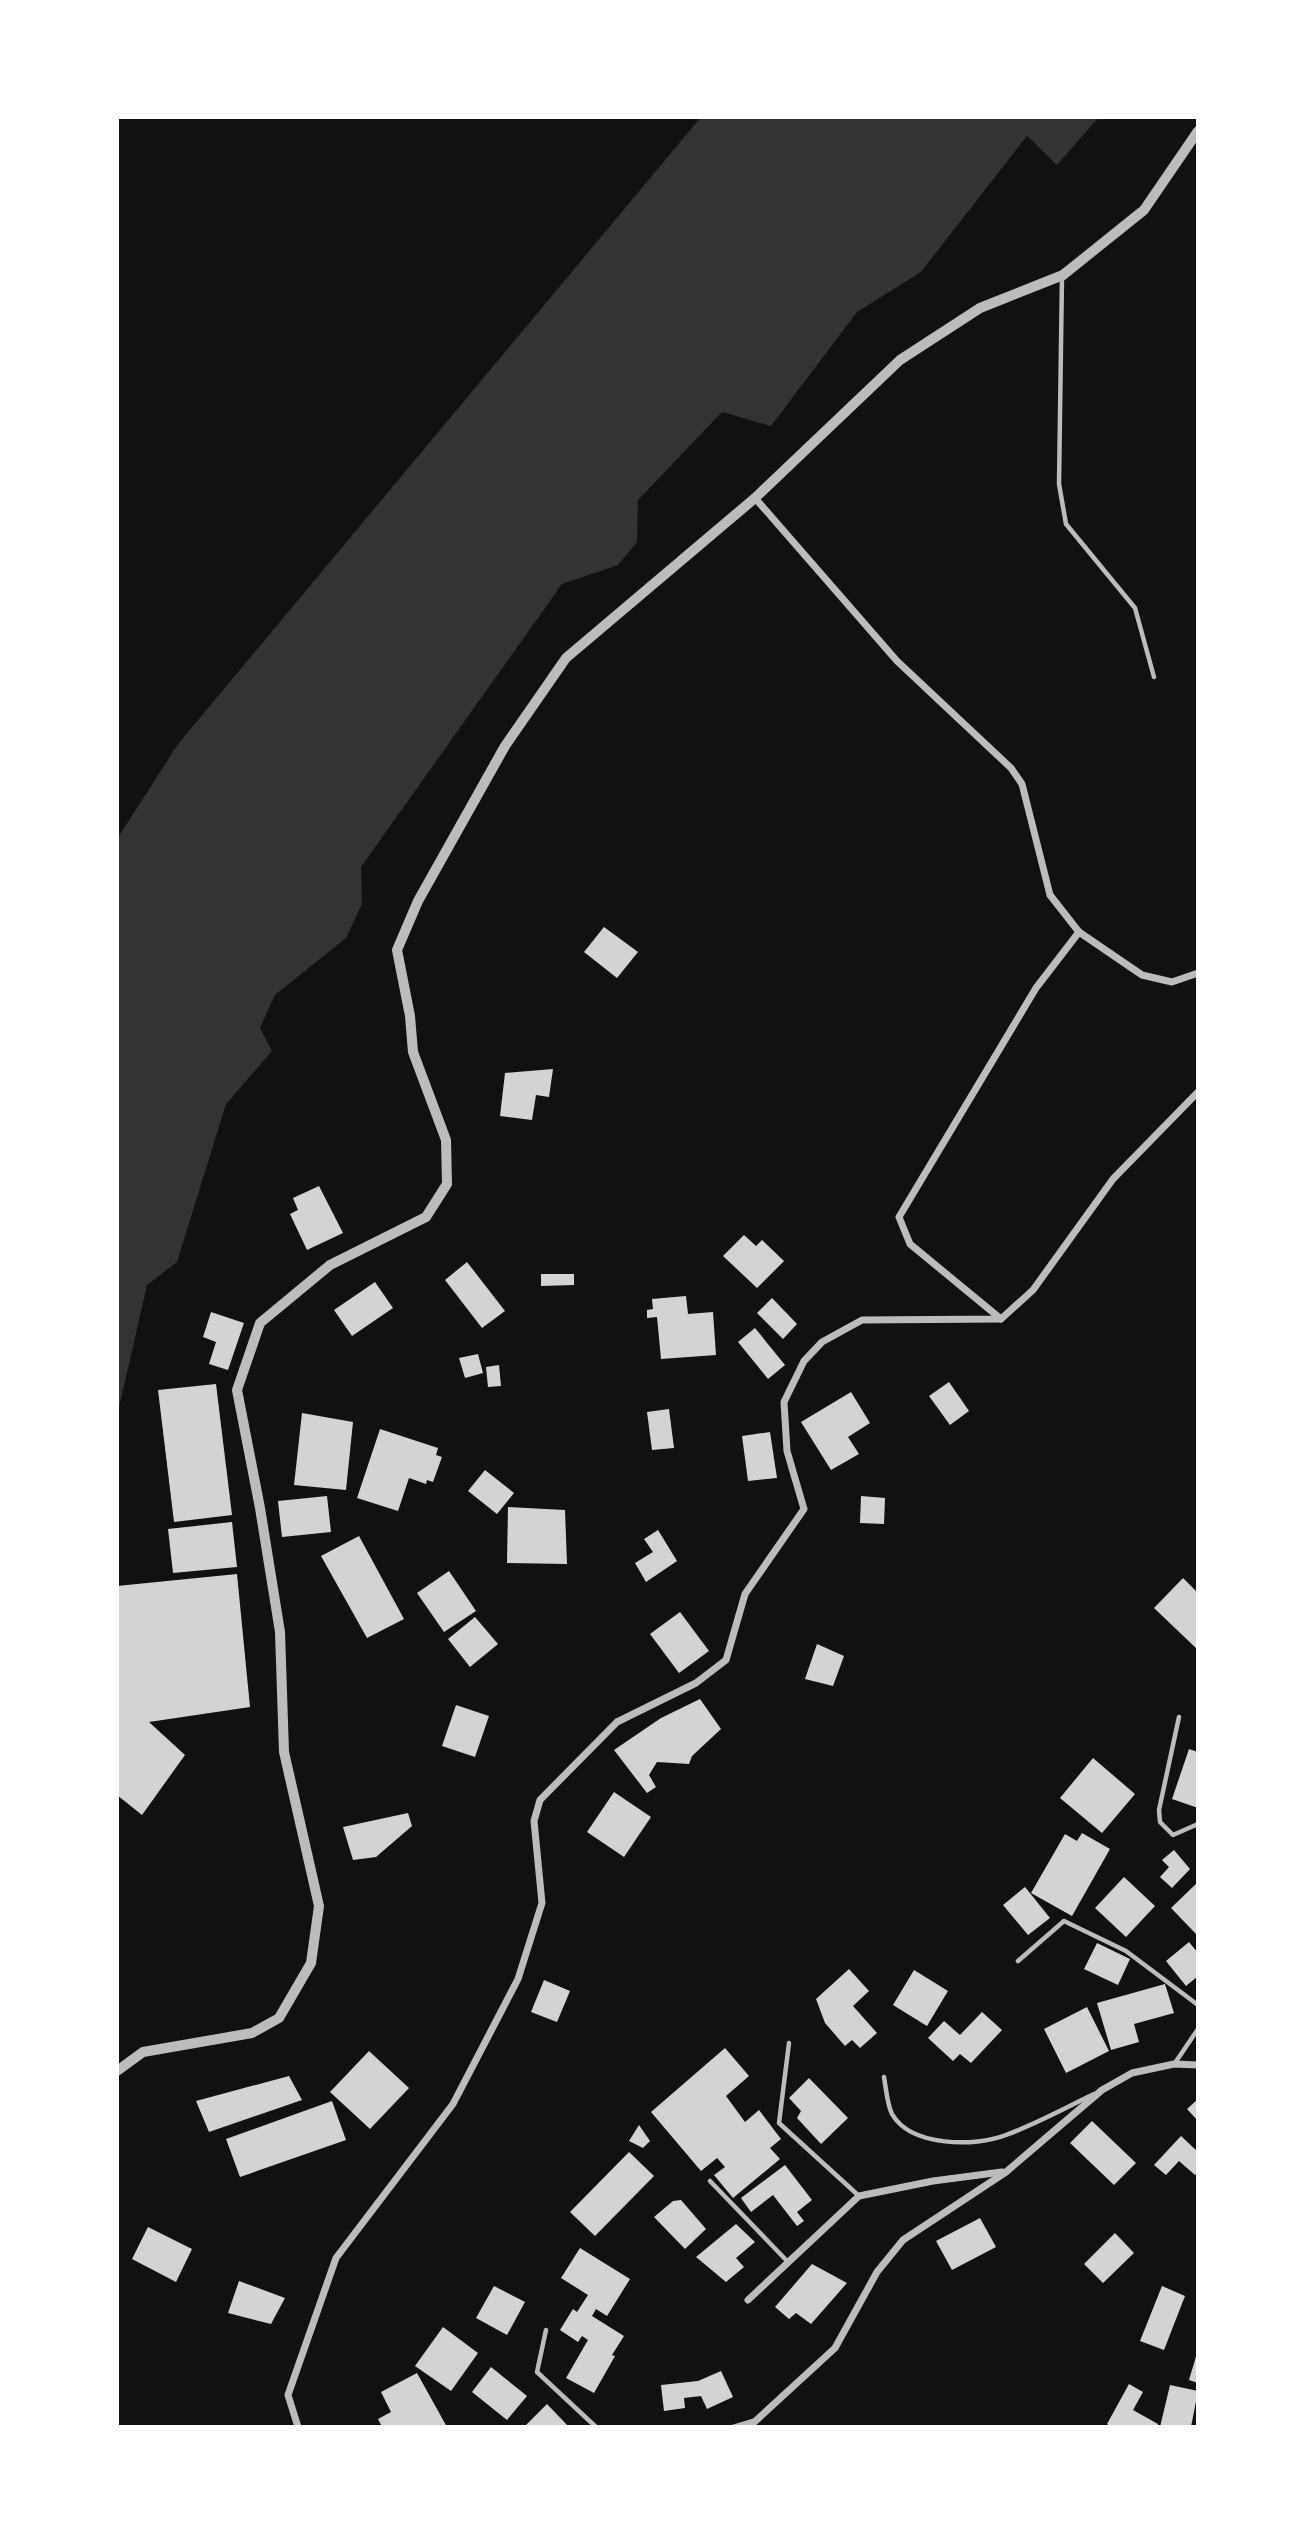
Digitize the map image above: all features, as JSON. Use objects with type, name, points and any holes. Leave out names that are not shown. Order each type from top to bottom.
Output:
[{"type":"street","points":[[117,2071],[143,2052],[252,2033],[279,2018],[311,1963],[319,1906],[284,1752],[280,1632],[237,1391],[261,1323],[330,1265],[426,1217],[447,1185],[446,1140],[414,1052],[397,950],[418,901],[505,746],[566,658],[755,498],[900,360],[980,308],[1062,275],[1144,210],[1198,131]]},
{"type":"street","points":[[755,498],[897,661],[1011,768],[1021,784],[1050,895],[1079,932],[1142,975],[1172,982],[1198,972]]},
{"type":"street","points":[[1001,1319],[909,1244],[899,1217],[1036,988],[1079,932]]},
{"type":"street","points":[[298,2427],[288,2395],[336,2258],[453,2104],[518,1979],[542,1903],[534,1821],[540,1800],[617,1722],[696,1683],[726,1660],[745,1594],[804,1509],[787,1451],[784,1402],[804,1361],[822,1342],[862,1320],[1001,1319],[1033,1290],[1113,1179],[1198,1092]]},
{"type":"street","points":[[749,2427],[835,2348],[877,2272],[903,2240],[1006,2172],[1102,2090],[1132,2073],[1174,2064],[1198,2065]]},
{"type":"street","points":[[748,2300],[859,2196],[933,2181],[1006,2172]]},
{"type":"lane","points":[[1062,275],[1059,484],[1066,524],[1135,608],[1154,677]]},
{"type":"lane","points":[[1179,1717],[1159,1810],[1160,1822],[1173,1835],[1198,1824]]},
{"type":"lane","points":[[1018,1961],[1064,1921],[1126,1951],[1198,2005]]},
{"type":"lane","points":[[1174,2064],[1198,2029]]},
{"type":"lane","points":[[789,2043],[779,2123],[859,2196]]},
{"type":"lane","points":[[884,2077],[891,2113],[900,2124],[924,2138],[955,2143],[1003,2137],[1102,2090]]},
{"type":"lane","points":[[710,2181],[788,2262]]},
{"type":"lane","points":[[546,2330],[537,2372],[596,2427]]},
{"type":"lane","points":[[733,2427],[757,2420]]},
{"type":"shaded area","points":[[701,117],[1099,117],[1057,165],[1027,136],[921,272],[857,312],[771,426],[722,412],[638,500],[637,542],[618,565],[562,584],[361,867],[362,904],[346,938],[275,995],[260,1028],[272,1051],[226,1104],[177,1262],[147,1285],[117,1416],[117,839],[178,744]]},
{"type":"building","points":[[604,927],[638,952],[617,978],[584,952]]},
{"type":"building","points":[[553,1069],[549,1097],[536,1095],[532,1120],[500,1116],[505,1073]]},
{"type":"building","points":[[319,1186],[343,1233],[307,1250],[290,1214],[298,1210],[293,1198]]},
{"type":"building","points":[[744,1235],[756,1246],[762,1240],[784,1261],[757,1288],[723,1256]]},
{"type":"building","points":[[467,1262],[505,1311],[482,1328],[445,1280]]},
{"type":"building","points":[[541,1274],[574,1274],[574,1285],[541,1286]]},
{"type":"building","points":[[375,1282],[393,1308],[352,1336],[334,1310]]},
{"type":"building","points":[[686,1296],[688,1314],[713,1312],[716,1355],[661,1359],[657,1317],[647,1318],[647,1310],[653,1309],[652,1299]]},
{"type":"building","points":[[772,1298],[797,1324],[783,1339],[757,1313]]},
{"type":"building","points":[[211,1312],[244,1323],[228,1370],[209,1364],[216,1342],[203,1337]]},
{"type":"building","points":[[755,1328],[785,1365],[768,1379],[738,1342]]},
{"type":"building","points":[[478,1354],[483,1373],[465,1378],[459,1358]]},
{"type":"building","points":[[499,1365],[501,1386],[488,1387],[486,1367]]},
{"type":"building","points":[[949,1382],[969,1411],[950,1425],[929,1396]]},
{"type":"building","points":[[216,1384],[232,1515],[174,1522],[158,1390]]},
{"type":"building","points":[[851,1392],[870,1423],[848,1437],[859,1454],[831,1470],[801,1422]]},
{"type":"building","points":[[669,1409],[674,1448],[652,1450],[647,1412]]},
{"type":"building","points":[[302,1413],[353,1422],[346,1490],[294,1485]]},
{"type":"building","points":[[380,1429],[438,1448],[436,1455],[442,1457],[433,1482],[427,1480],[426,1484],[409,1478],[398,1511],[357,1498]]},
{"type":"building","points":[[770,1432],[777,1478],[748,1481],[742,1436]]},
{"type":"building","points":[[485,1470],[514,1493],[497,1514],[468,1491]]},
{"type":"building","points":[[327,1496],[331,1532],[282,1537],[278,1501]]},
{"type":"building","points":[[861,1496],[885,1498],[884,1524],[860,1523]]},
{"type":"building","points":[[508,1507],[565,1510],[567,1564],[507,1563]]},
{"type":"building","points":[[232,1522],[237,1567],[173,1573],[168,1529]]},
{"type":"building","points":[[658,1530],[677,1561],[646,1582],[635,1563],[653,1552],[644,1539]]},
{"type":"building","points":[[359,1536],[404,1619],[367,1638],[321,1556]]},
{"type":"building","points":[[449,1571],[476,1611],[444,1632],[417,1593]]},
{"type":"building","points":[[237,1574],[250,1707],[149,1722],[185,1755],[142,1815],[117,1795],[117,1586]]},
{"type":"building","points":[[1183,1578],[1198,1593],[1198,1650],[1154,1608]]},
{"type":"building","points":[[680,1612],[709,1651],[679,1673],[650,1634]]},
{"type":"building","points":[[475,1617],[498,1644],[470,1667],[448,1639]]},
{"type":"building","points":[[817,1644],[844,1656],[833,1686],[805,1679]]},
{"type":"building","points":[[700,1699],[721,1729],[692,1756],[689,1764],[657,1762],[649,1775],[656,1787],[647,1793],[614,1750],[661,1718]]},
{"type":"building","points":[[456,1705],[489,1716],[475,1757],[442,1746]]},
{"type":"building","points":[[1189,1749],[1198,1752],[1198,1808],[1172,1799]]},
{"type":"building","points":[[1093,1758],[1135,1794],[1102,1833],[1060,1798]]},
{"type":"building","points":[[614,1792],[651,1817],[624,1857],[587,1832]]},
{"type":"building","points":[[408,1813],[412,1826],[376,1857],[353,1860],[343,1827]]},
{"type":"building","points":[[1082,1833],[1110,1849],[1072,1916],[1031,1893],[1065,1834],[1077,1841]]},
{"type":"building","points":[[1174,1850],[1190,1869],[1172,1888],[1160,1877],[1169,1867],[1162,1860]]},
{"type":"building","points":[[1124,1877],[1155,1906],[1126,1937],[1095,1908]]},
{"type":"building","points":[[1198,1882],[1198,1936],[1171,1908]]},
{"type":"building","points":[[1025,1887],[1050,1918],[1028,1935],[1003,1905]]},
{"type":"building","points":[[1189,1942],[1198,1953],[1198,1976],[1186,1986],[1166,1961]]},
{"type":"building","points":[[1097,1943],[1130,1959],[1118,1985],[1084,1969]]},
{"type":"building","points":[[849,1969],[869,1991],[853,2006],[877,2033],[860,2048],[852,2040],[845,2046],[825,2023],[816,1999]]},
{"type":"building","points":[[914,1970],[948,1991],[927,2026],[893,2005]]},
{"type":"building","points":[[544,1980],[570,1991],[557,2022],[531,2012]]},
{"type":"building","points":[[1165,1984],[1174,2013],[1134,2024],[1139,2042],[1111,2050],[1097,2003]]},
{"type":"building","points":[[1087,2007],[1109,2051],[1066,2073],[1044,2029]]},
{"type":"building","points":[[982,2012],[1002,2030],[971,2063],[960,2054],[953,2061],[928,2038],[944,2021],[960,2035]]},
{"type":"building","points":[[725,2048],[749,2076],[726,2096],[745,2122],[759,2110],[781,2139],[770,2148],[780,2159],[733,2198],[714,2175],[725,2167],[717,2158],[701,2171],[651,2112]]},
{"type":"building","points":[[369,2051],[409,2088],[370,2129],[330,2092]]},
{"type":"building","points":[[289,2076],[302,2100],[209,2132],[196,2101]]},
{"type":"building","points":[[809,2078],[848,2118],[821,2144],[797,2118],[801,2111],[789,2098]]},
{"type":"building","points":[[1198,2099],[1198,2121],[1187,2109]]},
{"type":"building","points":[[332,2101],[346,2140],[240,2177],[226,2139]]},
{"type":"building","points":[[1092,2121],[1136,2163],[1114,2185],[1070,2143]]},
{"type":"building","points":[[639,2125],[650,2141],[643,2148],[629,2141]]},
{"type":"building","points":[[1181,2136],[1198,2152],[1198,2172],[1195,2175],[1179,2161],[1166,2175],[1154,2165]]},
{"type":"building","points":[[629,2152],[654,2176],[595,2236],[570,2212]]},
{"type":"building","points":[[785,2165],[812,2200],[797,2212],[804,2221],[797,2226],[773,2195],[751,2212],[741,2198]]},
{"type":"building","points":[[681,2200],[706,2229],[685,2249],[654,2217],[673,2201]]},
{"type":"building","points":[[980,2218],[996,2247],[952,2270],[936,2241]]},
{"type":"building","points":[[736,2224],[755,2242],[736,2258],[744,2267],[726,2282],[696,2257]]},
{"type":"building","points":[[148,2227],[192,2249],[176,2282],[132,2259]]},
{"type":"building","points":[[1115,2233],[1134,2253],[1103,2283],[1084,2264]]},
{"type":"building","points":[[580,2248],[630,2279],[607,2316],[596,2309],[592,2316],[624,2336],[594,2393],[566,2378],[588,2340],[582,2336],[578,2342],[560,2330],[573,2309],[577,2312],[588,2295],[561,2278]]},
{"type":"building","points":[[812,2264],[847,2283],[811,2324],[796,2313],[789,2319],[775,2307]]},
{"type":"building","points":[[239,2281],[285,2298],[271,2324],[228,2313]]},
{"type":"building","points":[[494,2286],[525,2302],[507,2335],[476,2318]]},
{"type":"building","points":[[1162,2286],[1185,2296],[1164,2350],[1140,2341]]},
{"type":"building","points":[[443,2327],[478,2353],[451,2391],[415,2366]]},
{"type":"building","points":[[1198,2353],[1198,2383],[1189,2380]]},
{"type":"building","points":[[491,2367],[527,2396],[507,2420],[472,2392]]},
{"type":"building","points":[[721,2371],[733,2397],[707,2409],[701,2396],[684,2398],[685,2408],[664,2411],[661,2385],[698,2381]]},
{"type":"building","points":[[417,2373],[447,2427],[382,2427],[378,2419],[391,2412],[381,2392]]},
{"type":"building","points":[[1129,2384],[1143,2392],[1133,2410],[1158,2424],[1157,2427],[1111,2427],[1107,2424]]},
{"type":"building","points":[[1170,2385],[1198,2391],[1191,2427],[1160,2427]]},
{"type":"building","points":[[547,2404],[569,2427],[524,2427]]}]
